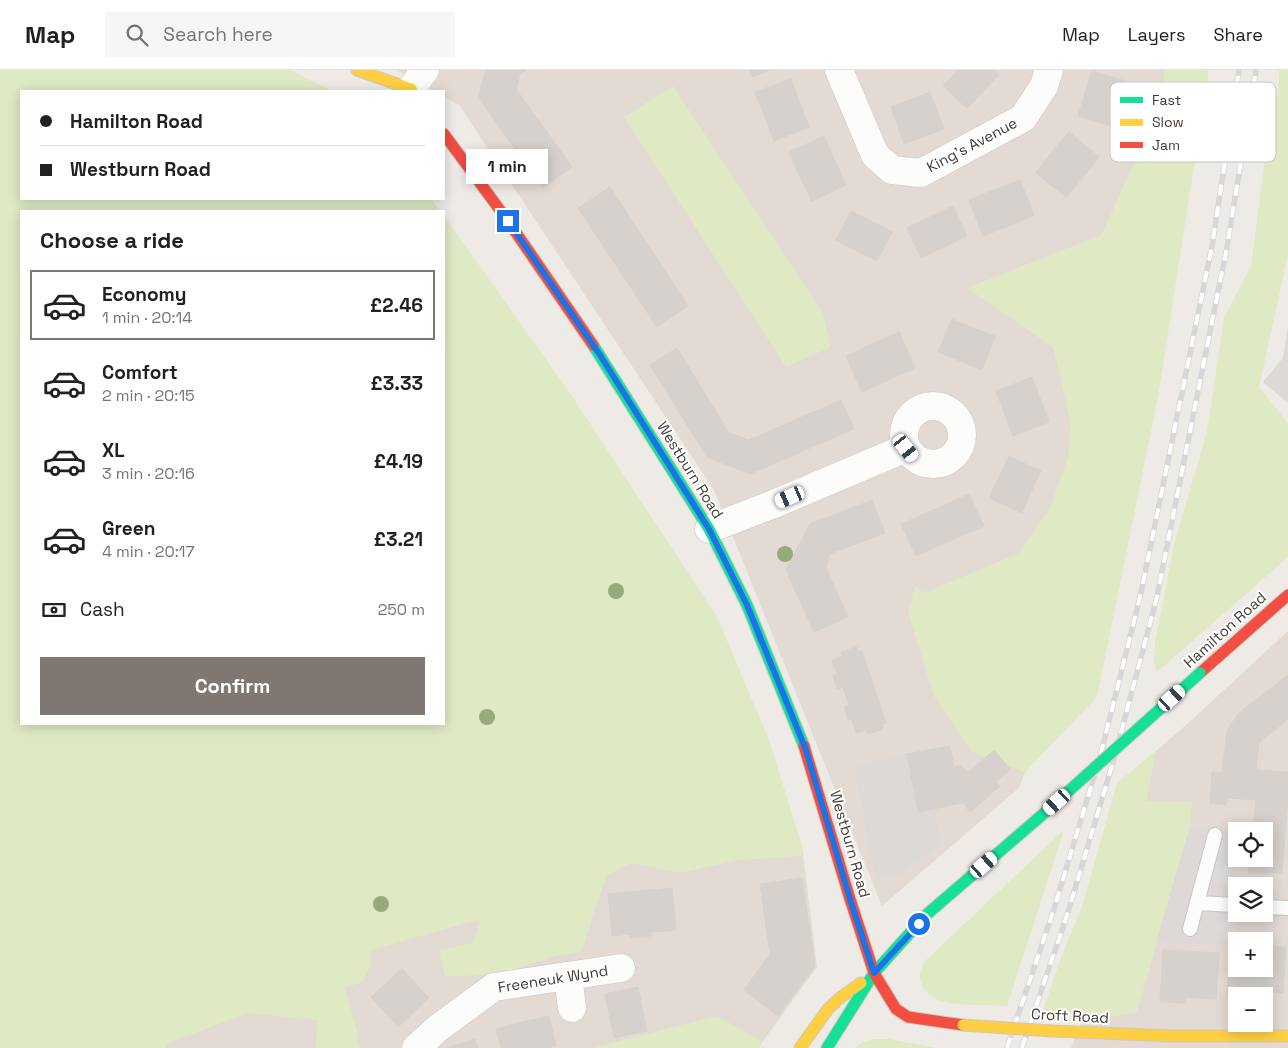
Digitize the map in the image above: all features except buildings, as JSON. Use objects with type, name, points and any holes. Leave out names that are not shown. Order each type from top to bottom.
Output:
[{"type":"street","points":[[357,70],[416,83]]},
{"type":"street","name":"King's Avenue","points":[[839,70],[874,154],[892,170],[921,173],[1023,118],[1044,86],[1049,70]]},
{"type":"street","name":"Westburn Road","points":[[445,135],[508,221],[600,355],[709,529],[747,605],[806,750],[874,973]]},
{"type":"street","points":[[709,529],[774,504],[906,448]]},
{"type":"street","name":"Hamilton Road","points":[[827,1048],[874,973],[926,915],[1042,815],[1288,595]]},
{"type":"street","name":"Freeneuk Wynd","points":[[416,1048],[438,1028],[494,987],[620,968]]},
{"type":"street","name":"Hamilton Road","points":[[800,1048],[828,1009],[874,973]]},
{"type":"street","name":"Croft Road","points":[[874,973],[896,1009],[908,1017],[963,1025],[1052,1030],[1173,1042],[1288,1036]]},
{"type":"street","points":[[568,976],[572,1008]]},
{"type":"lane","points":[[1190,929],[1215,835]]},
{"type":"lane","points":[[1197,903],[1228,905]]},
{"type":"lane","points":[[1273,907],[1288,908]]},
{"type":"shaded area","points":[[397,70],[1165,70],[1164,82],[1110,82],[1110,162],[1135,162],[1102,235],[968,288],[1053,347],[1090,423],[1025,772],[1019,788],[882,906],[714,490],[459,105],[445,98],[445,90],[432,90]]},
{"type":"shaded area","points":[[1288,326],[1288,403],[1263,382],[1283,358]]},
{"type":"shaded area","points":[[1288,631],[1288,1048],[1071,1048],[1085,1014],[1146,801],[1156,751]]},
{"type":"shaded area","points":[[907,754],[918,812],[934,809],[941,844],[899,875],[876,878],[854,766]]},
{"type":"shaded area","points":[[1189,830],[1228,831],[1228,867],[1234,867],[1232,877],[1228,877],[1228,922],[1273,922],[1273,890],[1280,890],[1277,928],[1228,925],[1225,945],[1156,942]]},
{"type":"shaded area","points":[[802,846],[817,967],[758,1048],[70,1048],[551,863]]},
{"type":"green space","points":[[0,70],[290,70],[330,90],[20,90],[20,200],[432,200],[439,210],[20,210],[20,725],[445,725],[445,217],[568,390],[717,617],[769,740],[802,846],[802,856],[739,860],[680,873],[631,863],[607,875],[582,951],[551,957],[497,975],[445,976],[439,950],[473,943],[481,919],[371,950],[370,967],[362,982],[345,988],[360,1048],[316,1048],[317,1020],[248,1013],[168,1043],[166,1048],[0,1048]]},
{"type":"green space","points":[[1165,70],[1209,70],[1207,82],[1164,82]]},
{"type":"green space","points":[[1279,70],[1288,70],[1288,254],[1259,387],[1288,423],[1288,557],[1157,672],[1154,662],[1155,643],[1174,545],[1207,432],[1224,318],[1251,266],[1265,162],[1276,162],[1276,98]]},
{"type":"green space","points":[[673,86],[823,313],[831,347],[786,367],[624,117]]},
{"type":"green space","points":[[1135,162],[1195,162],[1158,397],[1097,697],[1025,772],[972,752],[934,696],[908,612],[915,586],[924,593],[1017,554],[1050,509],[1068,457],[1071,424],[1053,347],[968,288],[1102,235]]},
{"type":"green space","points":[[1156,751],[1146,801],[1192,802],[1189,830],[1137,1012],[1111,1017],[1043,1011],[1060,960],[1082,907],[1117,783]]},
{"type":"green space","points":[[1064,830],[1007,1006],[957,1004],[938,1000],[929,994],[923,988],[920,980],[920,971],[924,962]]},
{"type":"green space","points":[[717,1016],[762,1041],[758,1048],[592,1048]]},
{"type":"green space","points":[[873,1039],[888,1039],[937,1048],[855,1048],[861,1043]]},
{"type":"railway","points":[[1237,82],[1239,70]]},
{"type":"railway","points":[[1254,82],[1256,70]]},
{"type":"railway","points":[[1007,1048],[1054,909],[1100,757],[1141,593],[1212,246],[1225,162]]},
{"type":"railway","points":[[1022,1048],[1068,912],[1114,759],[1156,601],[1227,247],[1241,162]]},
{"type":"traffic: fast","points":[[593,345],[709,529],[747,605],[804,746]]},
{"type":"traffic: fast","points":[[1042,815],[1200,673]]},
{"type":"traffic: fast","points":[[827,1048],[874,973],[926,915],[1042,815]]},
{"type":"traffic: slow","points":[[357,70],[412,90]]},
{"type":"traffic: slow","points":[[800,1048],[828,1009],[861,983]]},
{"type":"traffic: slow","points":[[963,1025],[1052,1031]]},
{"type":"traffic: slow","points":[[1052,1031],[1173,1036],[1288,1036]]},
{"type":"traffic: jam","points":[[445,135],[508,221],[593,345]]},
{"type":"traffic: jam","points":[[1200,673],[1288,595]]},
{"type":"traffic: jam","points":[[804,746],[874,973],[896,1009],[908,1017],[963,1025]]},
{"type":"route","points":[[508,221],[600,355],[709,529],[747,605],[806,750],[874,973],[919,924]]}]
